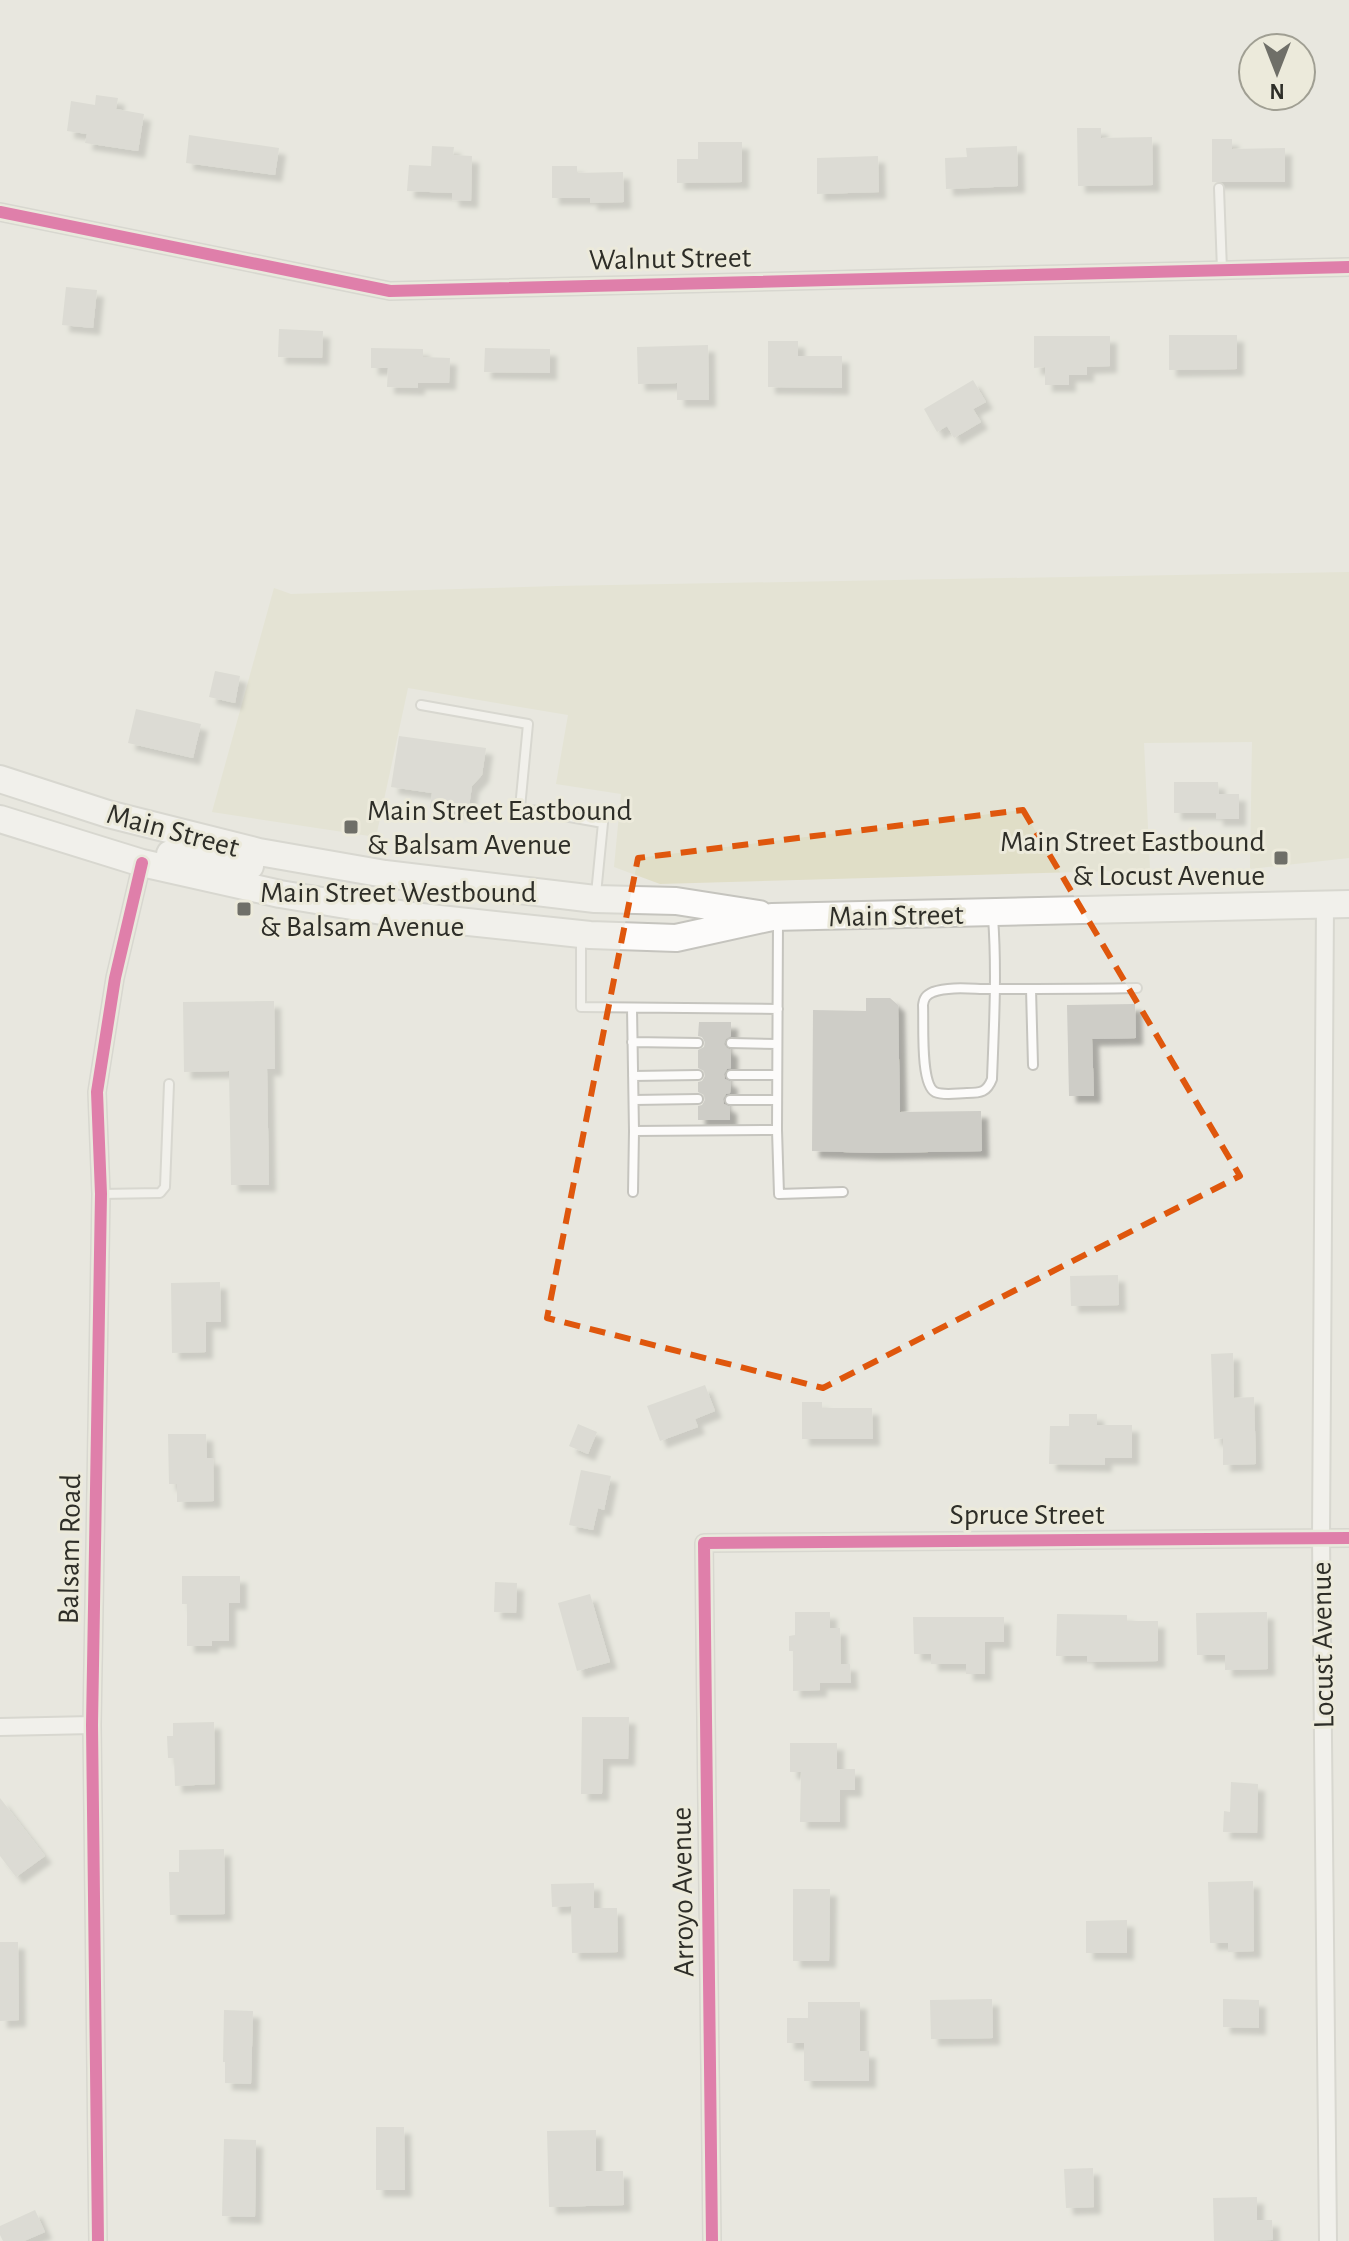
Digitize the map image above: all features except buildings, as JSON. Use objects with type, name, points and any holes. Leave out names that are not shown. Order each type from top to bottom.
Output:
[{"type":"main road","name":"Main Street","points":[[0,779],[108,814],[259,852],[385,874],[595,899],[676,901],[778,917],[1337,904]]},
{"type":"main road","name":"Main Street","points":[[0,819],[142,863],[280,894],[412,916],[581,934],[676,938],[778,917]]},
{"type":"main road","points":[[142,863],[159,855],[176,853],[322,876],[385,874]]},
{"type":"street","name":"Walnut Street","points":[[0,212],[390,291],[1349,267]]},
{"type":"street","name":"Balsam Road","points":[[98,2241],[92,1725],[101,1194],[97,1092],[115,978],[142,863]]},
{"type":"street","name":"Locust Avenue","points":[[1328,2241],[1321,1538],[1337,904]]},
{"type":"street","name":"Spruce Street","points":[[704,1543],[1349,1538]]},
{"type":"street","name":"Arroyo Avenue","points":[[704,1543],[712,2241]]},
{"type":"street","points":[[0,1727],[92,1725]]},
{"type":"lane","points":[[1219,188],[1222,270]]},
{"type":"lane","points":[[421,705],[528,724],[520,808],[603,823],[595,899]]},
{"type":"lane","points":[[993,913],[996,957],[994,989],[992,1079],[988,1088],[980,1093],[942,1094],[934,1091],[928,1086],[926,1073],[924,999],[930,993],[944,989],[994,989],[1031,989],[1137,988]]},
{"type":"lane","points":[[778,917],[779,1194],[843,1192]]},
{"type":"lane","points":[[581,934],[581,1007],[778,1009]]},
{"type":"lane","points":[[1031,989],[1033,1065]]},
{"type":"lane","points":[[632,1008],[633,1192]]},
{"type":"lane","points":[[632,1042],[698,1043]]},
{"type":"lane","points":[[731,1043],[777,1044]]},
{"type":"lane","points":[[633,1076],[698,1075]]},
{"type":"lane","points":[[731,1075],[777,1075]]},
{"type":"lane","points":[[101,1194],[160,1193],[165,1187],[169,1084]]},
{"type":"lane","points":[[634,1100],[698,1099]]},
{"type":"lane","points":[[730,1100],[777,1100]]},
{"type":"lane","points":[[634,1131],[777,1130]]},
{"type":"highlighted area","points":[[1023,810],[1240,1176],[823,1388],[547,1318],[638,858]]},
{"type":"shaded area","points":[[1349,572],[1349,858],[1250,869],[1252,742],[1144,743],[1150,870],[660,884],[614,867],[621,794],[556,784],[568,715],[408,688],[376,837],[212,812],[274,588],[291,594],[557,586]]},
{"type":"cycle path","points":[[0,212],[390,291],[1349,267]]},
{"type":"cycle path","points":[[98,2241],[92,1725],[101,1194],[97,1092],[115,978],[142,863]]},
{"type":"cycle path","points":[[712,2241],[704,1543],[1349,1538]]},
{"type":"place","name":"Main Street Eastbound & Balsam Avenue","points":[[351,827]]},
{"type":"place","name":"Main Street Eastbound & Locust Avenue","points":[[1281,858]]},
{"type":"place","name":"Main Street Westbound & Balsam Avenue","points":[[244,909]]}]
